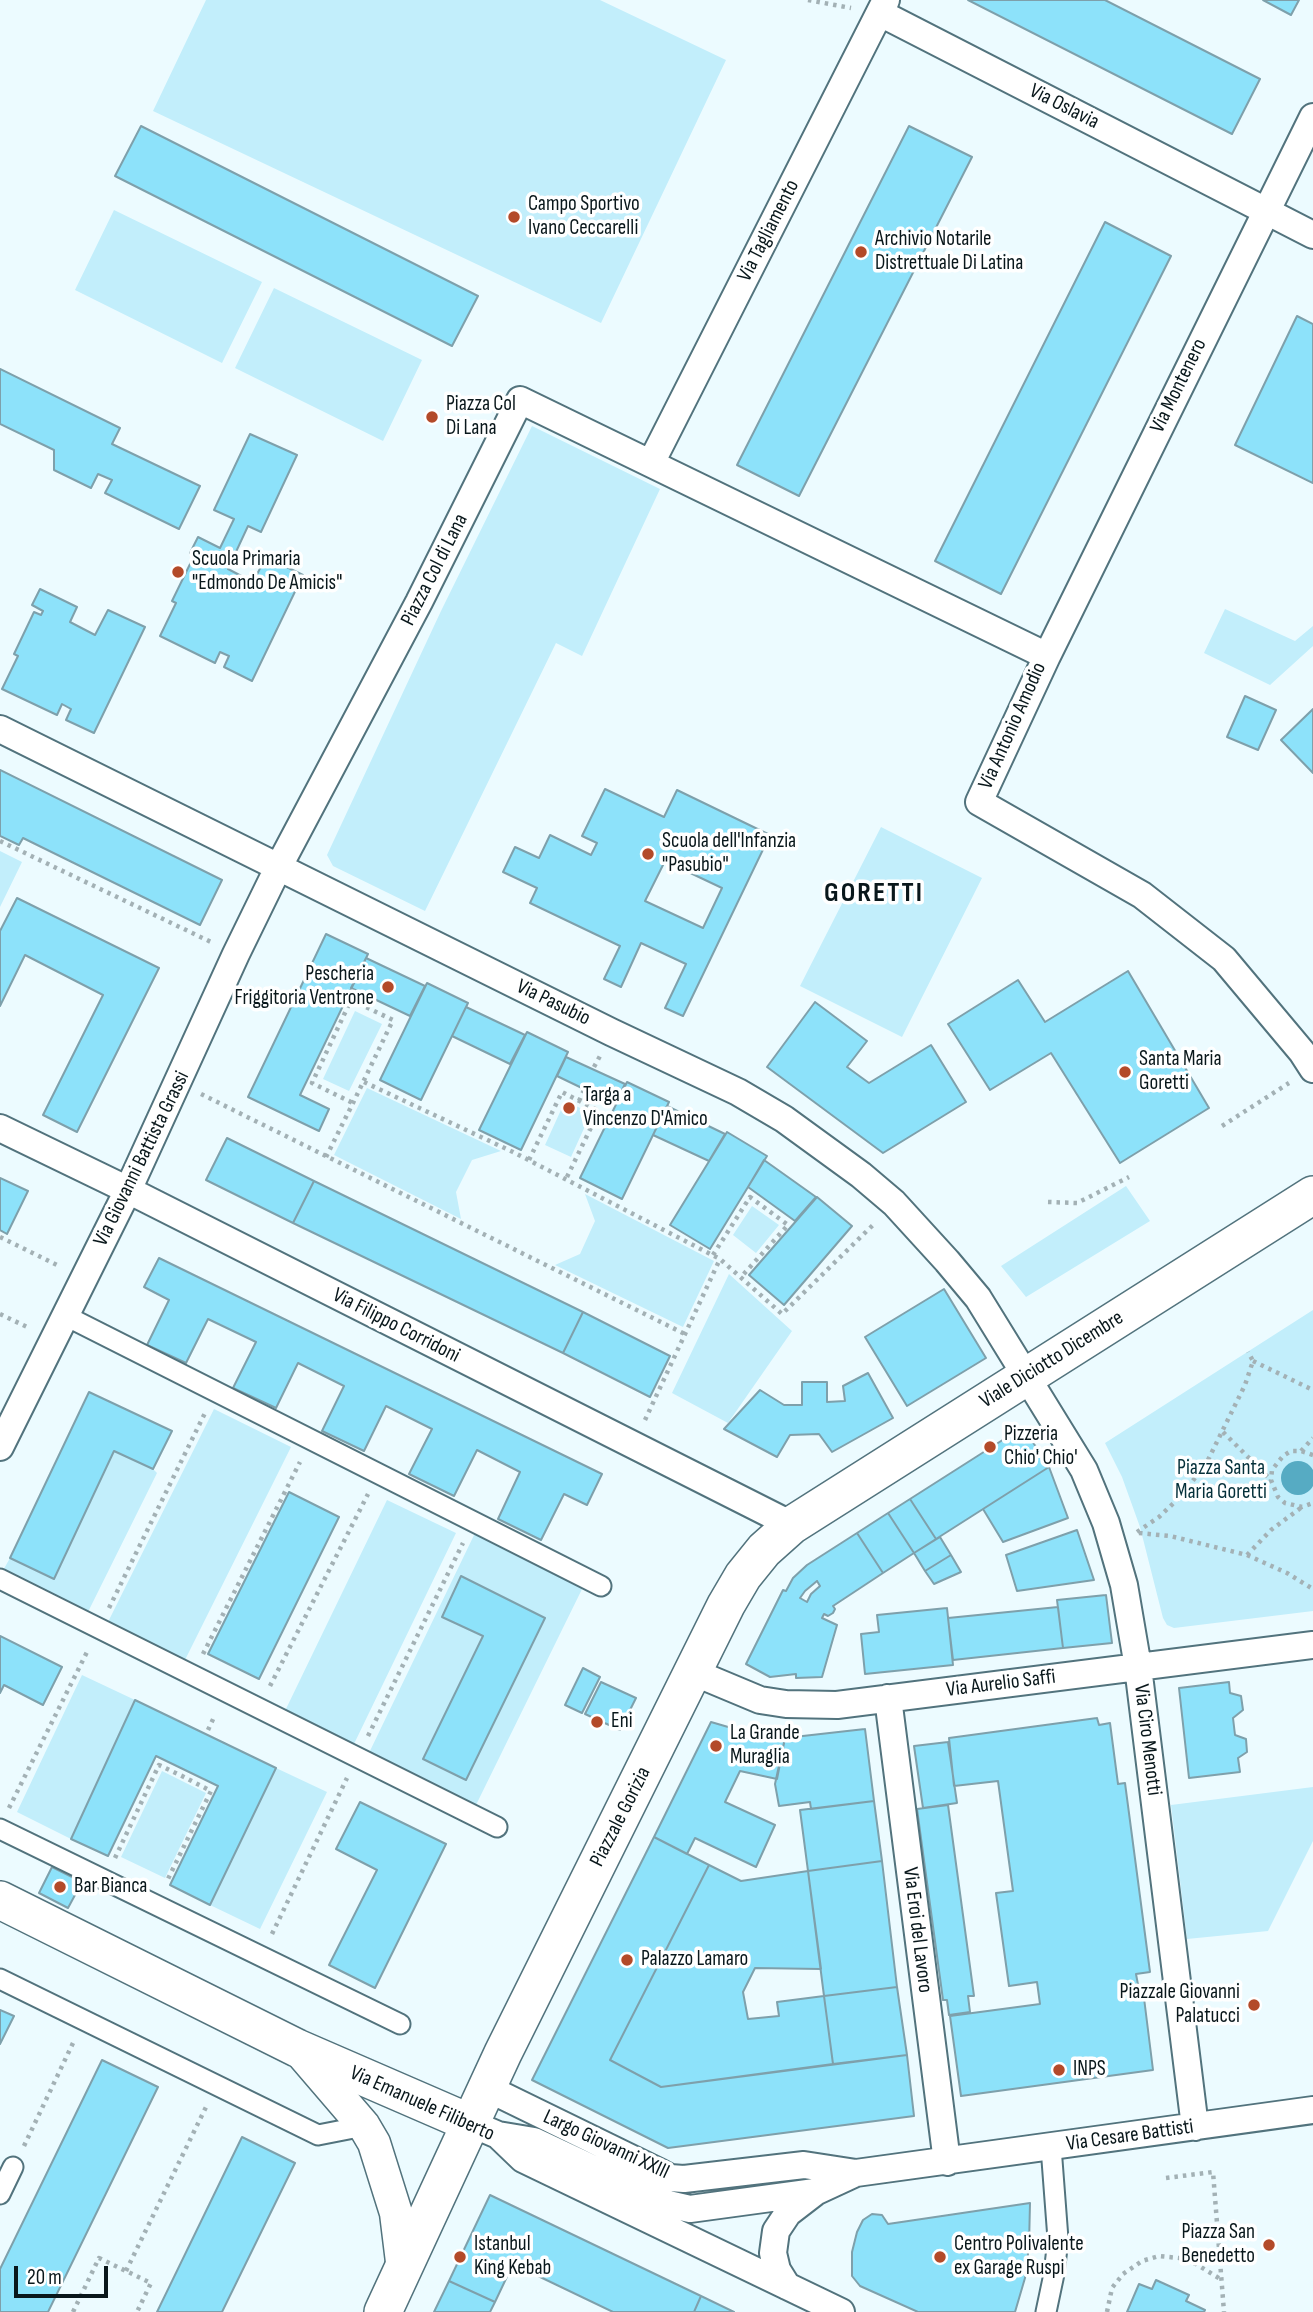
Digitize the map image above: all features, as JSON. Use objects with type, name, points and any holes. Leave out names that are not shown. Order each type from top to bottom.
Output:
[{"type":"main road","name":"Viale Diciotto Dicembre","points":[[792,1525],[1313,1195]]},
{"type":"main road","name":"Piazzale Gorizia","points":[[383,2312],[403,2270],[484,2129],[487,2088],[726,1605],[743,1576],[764,1550],[792,1525]]},
{"type":"main road","name":"Via Emanuele Filiberto","points":[[0,1900],[297,2048],[484,2129]]},
{"type":"street","name":"Via Oslavia","points":[[883,6],[1313,235]]},
{"type":"street","name":"Via Tagliamento","points":[[651,463],[883,6]]},
{"type":"street","name":"Via Montenero","points":[[1047,656],[1313,117]]},
{"type":"street","name":"Piazza Col di Lana","points":[[278,868],[419,602],[520,400],[651,463]]},
{"type":"street","name":"Via Antonio Amodio","points":[[651,463],[1047,656],[979,802],[1142,895],[1224,959],[1302,1052],[1303,1074]]},
{"type":"street","name":"Via Pasubio","points":[[0,729],[738,1092],[784,1119],[825,1147],[894,1203],[978,1298],[1027,1376]]},
{"type":"street","name":"Via Giovanni Battista Grassi","points":[[0,1447],[128,1190],[278,868]]},
{"type":"street","name":"Via Filippo Corridoni","points":[[0,1128],[792,1525]]},
{"type":"street","points":[[66,1316],[601,1586]]},
{"type":"street","name":"Via Ciro Menotti","points":[[1027,1376],[1084,1470],[1106,1523],[1125,1585],[1138,1667],[1195,2127]]},
{"type":"street","points":[[0,1578],[497,1826]]},
{"type":"street","name":"Via Aurelio Saffi","points":[[694,1672],[760,1700],[786,1704],[837,1705],[1313,1645]]},
{"type":"street","name":"Via Eroi del Lavoro","points":[[888,1698],[947,2162]]},
{"type":"street","points":[[0,1829],[400,2024]]},
{"type":"street","name":"Via Emanuele Filiberto","points":[[0,1979],[318,2135],[364,2126]]},
{"type":"street","points":[[297,2048],[364,2126],[381,2158],[382,2172],[396,2213],[403,2270]]},
{"type":"street","name":"Largo Giovanni XXIII","points":[[487,2088],[670,2178],[684,2179],[804,2165],[856,2173],[947,2162]]},
{"type":"street","name":"Via Cesare Battisti","points":[[947,2162],[1313,2110]]},
{"type":"street","name":"Largo Giovanni XXIII","points":[[484,2129],[534,2141],[679,2207],[690,2209],[815,2192]]},
{"type":"street","name":"Via Emanuele Filiberto","points":[[484,2129],[523,2160],[841,2312]]},
{"type":"street","points":[[1046,2312],[1058,2239],[1051,2147]]},
{"type":"street","points":[[0,2194],[13,2167]]},
{"type":"street","name":"Largo Giovanni XXIII","points":[[787,2286],[777,2270],[773,2253],[776,2231],[788,2213],[815,2192],[856,2173]]},
{"type":"path","points":[[808,0],[883,6]]},
{"type":"path","points":[[0,841],[236,954]]},
{"type":"path","points":[[326,1157],[353,1103],[393,1020],[351,1000],[312,1083],[353,1103]]},
{"type":"path","points":[[1222,1126],[1303,1074]]},
{"type":"path","points":[[363,1082],[529,1160],[713,1255],[782,1314],[894,1203]]},
{"type":"path","points":[[178,1083],[685,1334]]},
{"type":"path","points":[[579,1101],[584,1090]]},
{"type":"path","points":[[529,1160],[562,1092],[599,1111],[566,1180]]},
{"type":"path","points":[[1048,1202],[1077,1203],[1129,1177]]},
{"type":"path","points":[[713,1255],[750,1197],[788,1225],[741,1278]]},
{"type":"path","points":[[0,1237],[84,1279]]},
{"type":"path","points":[[633,1446],[720,1259]]},
{"type":"path","points":[[1248,1352],[1253,1361],[1313,1390]]},
{"type":"path","points":[[1253,1361],[1245,1385],[1207,1462],[1182,1495],[1159,1517],[1136,1533],[1170,1536],[1247,1555],[1287,1573],[1313,1589]]},
{"type":"path","points":[[9,1809],[215,1392]]},
{"type":"path","points":[[1223,1432],[1271,1480],[1278,1497],[1293,1506],[1302,1507]]},
{"type":"path","points":[[1301,1451],[1313,1438]]},
{"type":"path","points":[[192,1676],[311,1439]]},
{"type":"path","points":[[1271,1480],[1276,1462],[1292,1451],[1313,1455]]},
{"type":"path","points":[[259,1708],[378,1473]]},
{"type":"path","points":[[1247,1555],[1271,1530],[1302,1507],[1313,1503]]},
{"type":"path","points":[[272,1934],[473,1521]]},
{"type":"path","points":[[125,1863],[115,1858],[159,1765],[211,1791],[156,1906]]},
{"type":"path","points":[[156,1878],[166,1883]]},
{"type":"path","points":[[13,2167],[84,2020]]},
{"type":"path","points":[[127,2272],[217,2085]]},
{"type":"path","points":[[1166,2178],[1213,2172],[1224,2312]]},
{"type":"path","points":[[1108,2312],[1112,2288],[1122,2274],[1142,2261],[1158,2256],[1179,2258],[1196,2264],[1222,2280]]},
{"type":"path","points":[[73,2312],[99,2258],[151,2283],[137,2312]]},
{"type":"green space","name":"Campo Sportivo Ivano Ceccarelli","points":[[206,0],[600,0],[726,60],[601,323],[153,111]]},
{"type":"green space","points":[[114,210],[262,282],[222,363],[75,290]]},
{"type":"green space","points":[[274,288],[422,360],[383,441],[235,368]]},
{"type":"green space","points":[[532,426],[660,489],[582,656],[556,643],[425,911],[333,866],[327,855],[441,611]]},
{"type":"green space","points":[[1225,609],[1295,641],[1313,626],[1313,646],[1270,685],[1204,653]]},
{"type":"green space","points":[[881,827],[982,878],[902,1037],[800,986]]},
{"type":"green space","points":[[0,851],[22,862],[0,907]]},
{"type":"green space","points":[[355,1011],[382,1024],[349,1091],[323,1079]]},
{"type":"green space","points":[[367,1088],[501,1151],[472,1160],[456,1192],[461,1219],[334,1155]]},
{"type":"green space","points":[[565,1101],[591,1113],[571,1157],[545,1145]]},
{"type":"green space","points":[[1126,1186],[1150,1221],[1026,1297],[1001,1266]]},
{"type":"green space","points":[[585,1194],[714,1261],[683,1327],[555,1265],[580,1254],[595,1221]]},
{"type":"green space","points":[[752,1206],[779,1225],[756,1253],[733,1235]]},
{"type":"green space","points":[[729,1274],[792,1331],[728,1423],[672,1393]]},
{"type":"green space","name":"Piazza Santa Maria Goretti","points":[[1313,1310],[1313,1611],[1174,1628],[1167,1625],[1140,1527],[1122,1477],[1105,1443]]},
{"type":"green space","points":[[214,1409],[291,1447],[183,1664],[106,1626]]},
{"type":"green space","points":[[114,1451],[157,1473],[86,1616],[1,1574],[10,1558],[54,1578]]},
{"type":"green space","points":[[387,1500],[456,1533],[353,1746],[284,1713]]},
{"type":"green space","points":[[476,1531],[585,1583],[475,1807],[368,1755]]},
{"type":"green space","points":[[82,1675],[135,1700],[71,1839],[17,1812]]},
{"type":"green space","points":[[276,1768],[327,1792],[260,1929],[210,1905]]},
{"type":"green space","points":[[162,1771],[206,1793],[165,1878],[121,1857]]},
{"type":"green space","points":[[1313,1787],[1313,1841],[1268,1931],[1187,1939],[1171,1805]]},
{"type":"water","points":[[1298,1461],[1310,1466],[1315,1478],[1310,1490],[1298,1495],[1286,1490],[1281,1478],[1286,1466]]},
{"type":"building","points":[[968,0],[1105,0],[1260,79],[1232,134]]},
{"type":"building","points":[[1263,0],[1299,0],[1291,15]]},
{"type":"building","points":[[141,126],[478,296],[452,346],[115,176]]},
{"type":"building","points":[[909,126],[972,157],[799,496],[737,465]]},
{"type":"building","points":[[1105,222],[1171,256],[1001,594],[935,561]]},
{"type":"building","points":[[1297,316],[1313,324],[1313,483],[1235,445]]},
{"type":"building","points":[[0,369],[120,428],[112,444],[200,486],[179,529],[105,493],[112,480],[98,474],[91,488],[54,470],[54,450],[0,424]]},
{"type":"building","points":[[250,434],[297,455],[261,532],[248,526],[228,569],[253,582],[266,557],[303,575],[252,681],[224,667],[229,656],[220,652],[215,663],[160,636],[176,603],[172,601],[192,560],[199,563],[201,558],[190,553],[198,537],[220,548],[234,519],[214,510]]},
{"type":"building","points":[[40,589],[77,607],[70,622],[95,635],[108,610],[145,627],[94,733],[66,720],[71,709],[62,704],[57,715],[2,689],[18,656],[14,654],[34,612],[41,615],[43,611],[32,605]]},
{"type":"building","points":[[1245,696],[1276,710],[1258,750],[1227,737]]},
{"type":"building","points":[[1313,709],[1313,773],[1281,740]]},
{"type":"building","points":[[0,770],[222,880],[200,925],[23,838],[19,845],[0,836]]},
{"type":"building","points":[[605,789],[664,817],[677,790],[770,835],[683,1016],[665,1008],[686,964],[641,943],[621,987],[604,979],[620,946],[530,903],[537,888],[503,872],[515,847],[539,858],[550,835],[591,855],[597,843],[582,836]],"holes":[[[665,861],[722,888],[703,928],[645,901]]]},
{"type":"building","points":[[17,898],[159,968],[77,1132],[43,1115],[103,995],[25,955],[0,1006],[0,931]]},
{"type":"building","points":[[326,934],[368,954],[300,1095],[329,1109],[319,1131],[248,1097]]},
{"type":"building","name":"Pescheria Friggitoria Ventrone","points":[[366,958],[425,986],[410,1016],[351,988]]},
{"type":"building","name":"Santa Maria Goretti","points":[[1128,971],[1209,1108],[1120,1163],[1051,1053],[990,1090],[948,1024],[1018,980],[1045,1022]]},
{"type":"building","points":[[427,983],[468,1003],[421,1100],[380,1080]]},
{"type":"building","points":[[815,1002],[867,1041],[847,1067],[869,1083],[931,1045],[966,1102],[883,1153],[767,1067]]},
{"type":"building","points":[[466,1007],[525,1035],[510,1064],[452,1036]]},
{"type":"building","points":[[527,1032],[568,1052],[521,1150],[479,1130]]},
{"type":"building","points":[[566,1057],[625,1084],[615,1104],[557,1076]]},
{"type":"building","points":[[627,1082],[669,1102],[622,1199],[580,1178]]},
{"type":"building","points":[[667,1106],[725,1134],[709,1161],[653,1135]]},
{"type":"building","points":[[727,1132],[767,1156],[710,1249],[670,1225]]},
{"type":"building","points":[[227,1138],[314,1181],[293,1223],[206,1180]]},
{"type":"building","points":[[764,1160],[816,1197],[795,1221],[748,1187]]},
{"type":"building","points":[[0,1178],[28,1191],[7,1234],[0,1230]]},
{"type":"building","points":[[314,1181],[583,1312],[563,1353],[293,1223]]},
{"type":"building","points":[[817,1197],[852,1226],[784,1305],[749,1275]]},
{"type":"building","points":[[159,1258],[602,1474],[587,1505],[564,1494],[541,1540],[498,1519],[520,1472],[477,1450],[454,1496],[409,1474],[432,1429],[386,1406],[364,1451],[322,1431],[344,1386],[298,1363],[276,1408],[233,1388],[256,1342],[208,1319],[186,1363],[147,1345],[169,1300],[144,1287]]},
{"type":"building","points":[[944,1289],[986,1358],[907,1406],[865,1337]]},
{"type":"building","points":[[583,1312],[670,1356],[650,1397],[563,1353]]},
{"type":"building","points":[[868,1373],[893,1418],[832,1452],[819,1434],[790,1435],[777,1457],[724,1429],[760,1390],[784,1405],[802,1405],[802,1382],[827,1382],[827,1402],[845,1401],[843,1386]]},
{"type":"building","points":[[89,1392],[172,1431],[153,1469],[114,1451],[54,1579],[10,1558]]},
{"type":"building","points":[[1023,1427],[1049,1467],[936,1539],[910,1499]]},
{"type":"building","points":[[1049,1467],[1068,1518],[1003,1542],[983,1509]]},
{"type":"building","points":[[289,1492],[339,1517],[259,1679],[208,1654]]},
{"type":"building","points":[[910,1499],[936,1539],[914,1553],[888,1513]]},
{"type":"building","points":[[888,1513],[914,1553],[883,1573],[857,1533]]},
{"type":"building","points":[[1077,1530],[1094,1580],[1017,1591],[1006,1555]]},
{"type":"building","points":[[857,1533],[883,1573],[833,1606],[833,1613],[828,1616],[824,1614],[822,1618],[837,1625],[822,1677],[796,1678],[796,1674],[770,1677],[746,1664],[783,1590],[786,1591],[793,1578],[807,1565]],"holes":[[[817,1581],[820,1586],[807,1602],[800,1598]]]},
{"type":"building","points":[[940,1537],[951,1555],[925,1571],[914,1553]]},
{"type":"building","points":[[951,1555],[961,1572],[934,1584],[925,1571]]},
{"type":"building","points":[[461,1576],[545,1618],[466,1780],[423,1759],[483,1636],[442,1617]]},
{"type":"building","points":[[1106,1595],[1112,1643],[1063,1648],[1057,1600]]},
{"type":"building","points":[[1058,1607],[1063,1648],[953,1660],[948,1618]]},
{"type":"building","points":[[947,1608],[953,1665],[865,1674],[861,1634],[879,1632],[877,1615]]},
{"type":"building","points":[[0,1636],[62,1667],[43,1705],[4,1685],[0,1693]]},
{"type":"building","points":[[583,1668],[600,1677],[582,1713],[565,1705]]},
{"type":"building","points":[[601,1682],[636,1698],[620,1730],[585,1714]]},
{"type":"building","points":[[1229,1682],[1230,1693],[1241,1696],[1243,1710],[1233,1718],[1235,1735],[1246,1739],[1247,1752],[1238,1758],[1240,1772],[1189,1778],[1179,1688]]},
{"type":"building","points":[[135,1700],[276,1768],[210,1905],[170,1885],[218,1786],[156,1756],[108,1856],[71,1839]]},
{"type":"building","points":[[1097,1718],[1099,1725],[1110,1723],[1118,1784],[1125,1783],[1150,1972],[1136,1974],[1139,1990],[1143,1990],[1153,2070],[961,2096],[950,2016],[1040,2004],[1037,1982],[1009,1986],[996,1893],[1013,1891],[998,1781],[954,1786],[949,1738]]},
{"type":"building","points":[[711,1722],[785,1738],[777,1779],[740,1771],[725,1802],[775,1825],[756,1867],[695,1838],[687,1854],[654,1837]]},
{"type":"building","points":[[865,1729],[874,1801],[811,1809],[810,1802],[779,1806],[775,1784],[785,1738]]},
{"type":"building","points":[[948,1742],[957,1803],[923,1808],[914,1746]]},
{"type":"building","points":[[874,1801],[882,1861],[808,1871],[800,1810]]},
{"type":"building","points":[[360,1802],[446,1844],[375,1988],[329,1965],[377,1870],[336,1849]]},
{"type":"building","points":[[948,1805],[974,1996],[968,1996],[970,2012],[949,2015],[947,2000],[943,2000],[917,1809]]},
{"type":"building","name":"Palazzo Lamaro","points":[[654,1837],[709,1865],[610,2060],[661,2087],[907,2055],[914,2116],[668,2148],[532,2080]]},
{"type":"building","points":[[882,1861],[897,1987],[824,1996],[808,1871]]},
{"type":"building","points":[[709,1865],[741,1881],[808,1871],[821,1969],[755,1968],[743,1992],[748,2019],[779,2016],[777,2002],[824,1996],[833,2064],[661,2087],[610,2060]]},
{"type":"building","name":"Bar Bianca","points":[[52,1867],[82,1882],[68,1908],[39,1893]]},
{"type":"building","points":[[897,1987],[907,2055],[833,2064],[824,1996]]},
{"type":"building","points":[[0,2010],[14,2016],[0,2044]]},
{"type":"building","points":[[102,2060],[158,2087],[48,2312],[0,2312],[0,2269]]},
{"type":"building","points":[[242,2137],[295,2163],[222,2312],[157,2312]]},
{"type":"building","points":[[490,2195],[701,2296],[694,2312],[613,2312],[513,2264],[495,2302],[449,2281]]},
{"type":"building","name":"Centro Polivalente ex Garage Ruspi","points":[[1030,2203],[1025,2278],[1015,2312],[918,2312],[860,2286],[852,2276],[852,2252],[857,2232],[863,2220],[872,2214],[882,2215],[888,2224]]},
{"type":"building","points":[[1156,2280],[1189,2295],[1186,2301],[1205,2310],[1204,2312],[1127,2312],[1139,2284],[1152,2289]]},
{"type":"building","points":[[449,2281],[495,2302],[490,2312],[434,2312]]},
{"type":"building","points":[[701,2296],[734,2312],[694,2312]]},
{"type":"place","name":"Campo Sportivo Ivano Ceccarelli","points":[[514,217]]},
{"type":"place","name":"Archivio Notarile Distrettuale Di Latina","points":[[861,252]]},
{"type":"place","name":"Piazza Col Di Lana","points":[[432,417]]},
{"type":"place","name":"Scuola Primaria \"Edmondo De Amicis\"","points":[[178,572]]},
{"type":"place","name":"Scuola dell'Infanzia \"Pasubio\"","points":[[648,854]]},
{"type":"place","name":"Pescheria Friggitoria Ventrone","points":[[388,987]]},
{"type":"place","name":"Santa Maria Goretti","points":[[1125,1072]]},
{"type":"place","name":"Targa a Vincenzo D'Amico","points":[[569,1108]]},
{"type":"place","name":"Pizzeria Chio' Chio'","points":[[990,1447]]},
{"type":"place","name":"Eni","points":[[597,1722]]},
{"type":"place","name":"La Grande Muraglia","points":[[716,1746]]},
{"type":"place","name":"Bar Bianca","points":[[60,1887]]},
{"type":"place","name":"Palazzo Lamaro","points":[[627,1960]]},
{"type":"place","name":"Piazzale Giovanni Palatucci","points":[[1254,2005]]},
{"type":"place","name":"INPS","points":[[1059,2070]]},
{"type":"place","name":"Piazza San Benedetto","points":[[1269,2245]]},
{"type":"place","name":"Istanbul King Kebab","points":[[460,2257]]},
{"type":"place","name":"Centro Polivalente ex Garage Ruspi","points":[[940,2257]]},
{"type":"district","name":"GORETTI","points":[[874,894]]}]
